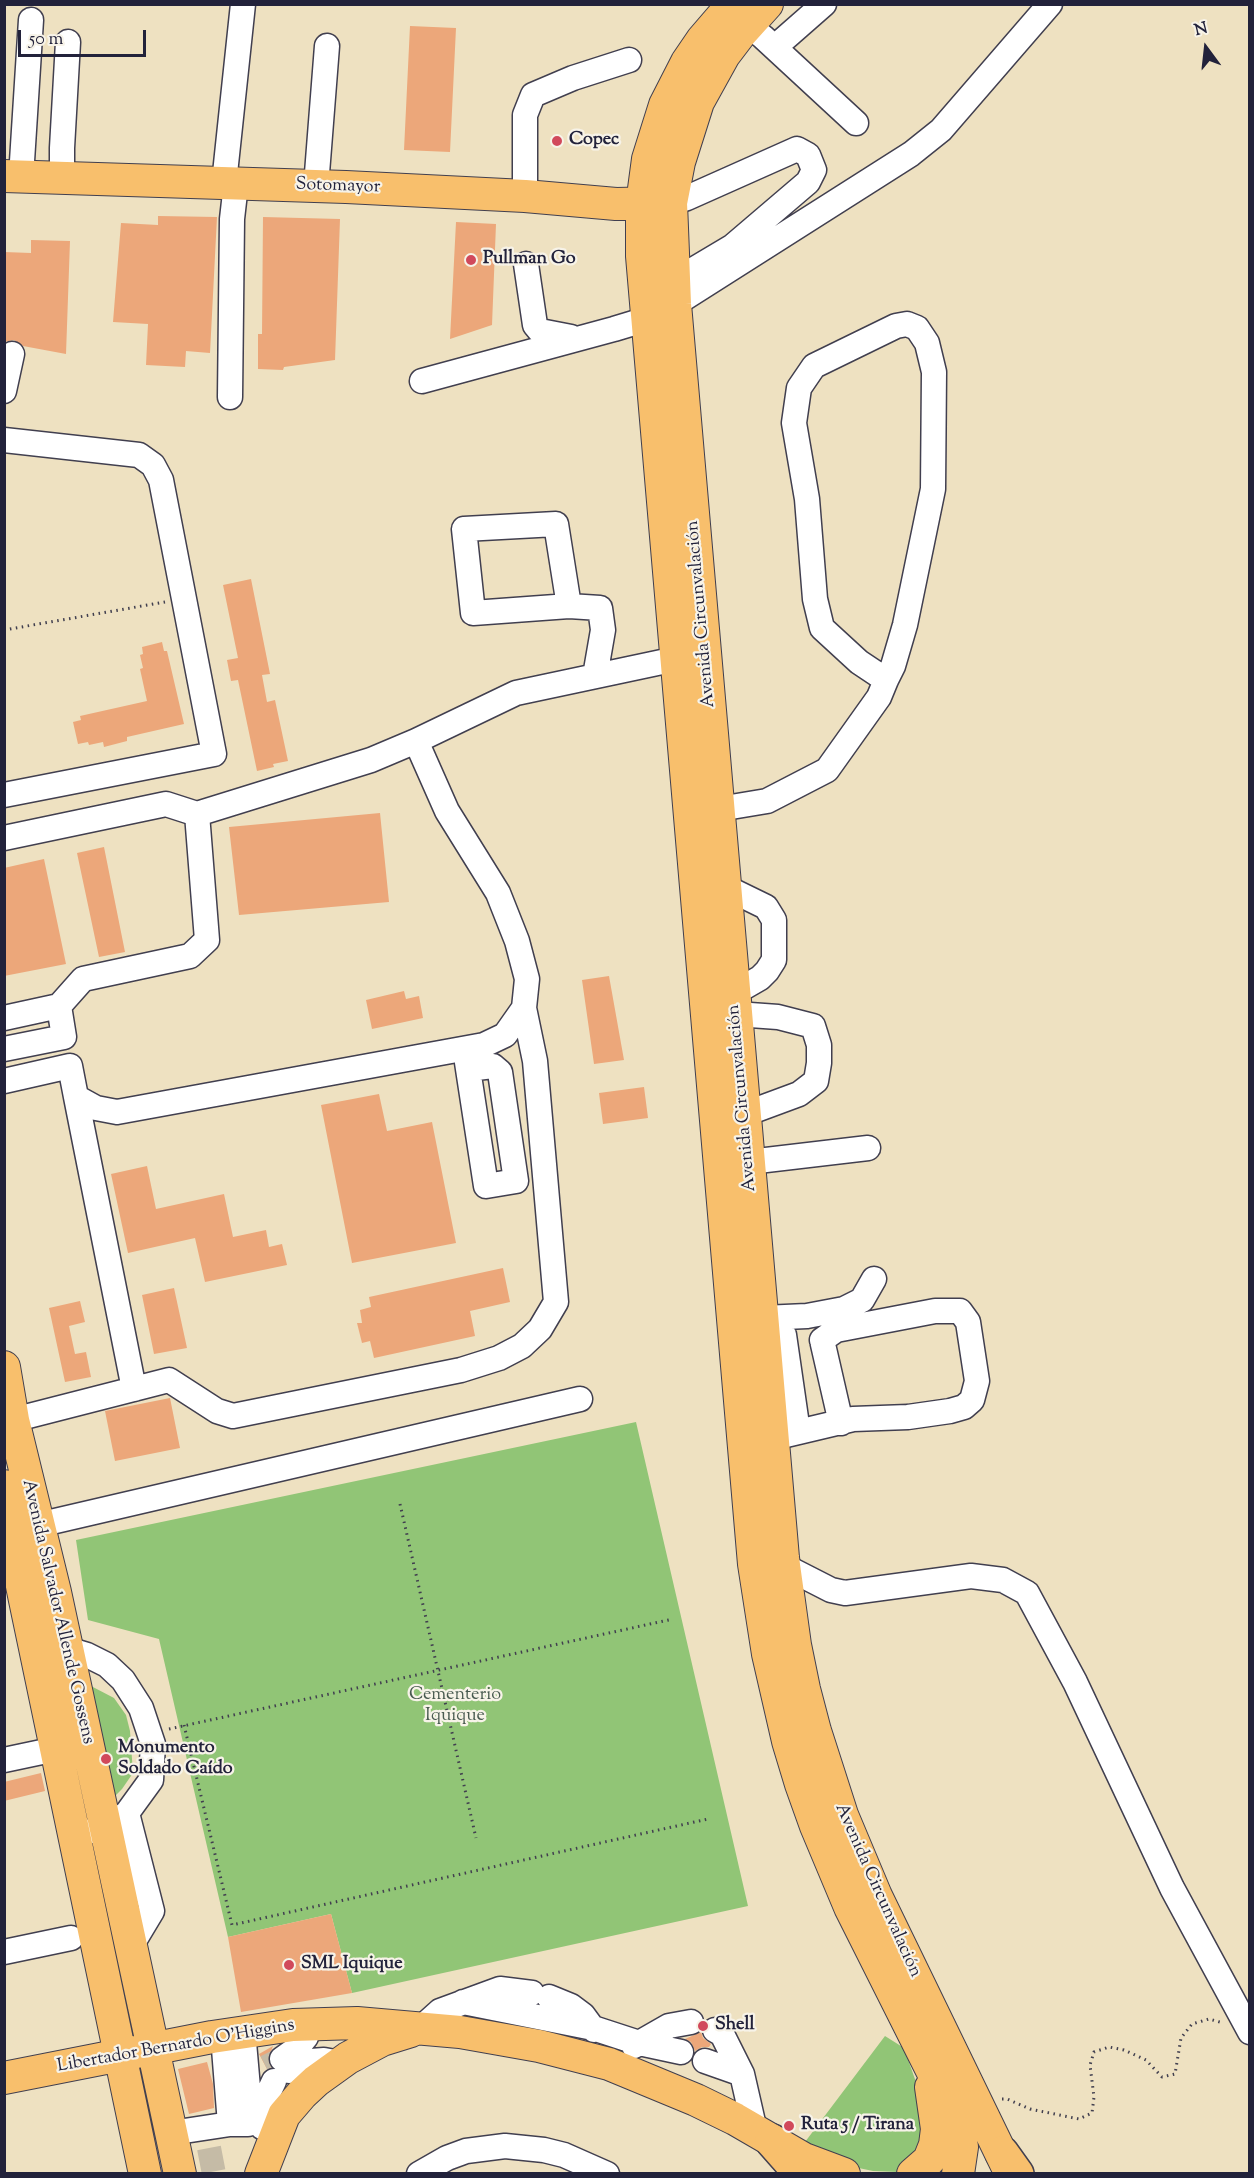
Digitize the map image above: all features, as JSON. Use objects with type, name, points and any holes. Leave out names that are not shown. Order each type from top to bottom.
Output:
[{"type":"highway","points":[[763,2136],[806,2169]]},
{"type":"main road","name":"Avenida Circunvalación","points":[[749,11],[699,102],[679,162],[656,203],[642,256],[754,1564],[768,1654],[788,1741],[816,1826],[850,1907],[957,2120],[962,2147],[958,2174]]},
{"type":"main road","name":"Sotomayor","points":[[13,177],[316,186],[525,196],[616,204],[656,203]]},
{"type":"main road","name":"Avenida Circunvalación","points":[[656,203],[674,294],[749,1162],[786,1435],[784,1566],[795,1645],[818,1742],[842,1815],[876,1896],[1010,2167]]},
{"type":"main road","name":"Avenida Salvador Allende Gossens","points":[[4,1367],[9,1424],[38,1526],[67,1649],[116,1821],[131,1946],[180,2174]]},
{"type":"main road","name":"Avenida Salvador Allende Gossens","points":[[4,1486],[15,1599],[56,1749],[145,2174]]},
{"type":"main road","name":"Libertador Bernardo O'Higgins","points":[[4,2078],[233,2033],[310,2024],[357,2023],[500,2038],[609,2064],[696,2100],[763,2136]]},
{"type":"main road","name":"Libertador Bernardo O'Higgins","points":[[261,2174],[254,2127],[284,2115],[302,2094],[340,2063],[382,2040],[420,2029]]},
{"type":"main road","points":[[913,2174],[928,2160],[936,2137],[932,2094],[918,2043]]},
{"type":"main road","points":[[806,2169],[844,2174]]},
{"type":"street","points":[[230,397],[232,219],[230,183],[243,4]]},
{"type":"street","points":[[775,47],[824,4]]},
{"type":"street","points":[[674,294],[911,154],[941,130],[1050,4]]},
{"type":"street","points":[[749,11],[775,47],[856,123]]},
{"type":"street","points":[[13,177],[31,20]]},
{"type":"street","points":[[62,178],[68,42]]},
{"type":"street","points":[[316,186],[327,46]]},
{"type":"street","points":[[525,196],[525,115],[533,95],[573,78],[629,60]]},
{"type":"street","points":[[422,381],[647,319],[674,294],[691,271],[733,246],[808,182],[814,170],[808,155],[797,149],[687,198],[656,203]]},
{"type":"street","points":[[526,264],[535,325],[540,331],[576,338]]},
{"type":"street","points":[[719,809],[767,801],[827,770],[879,696],[893,666],[905,625],[933,489],[933,372],[927,343],[921,332],[906,324],[896,326],[814,366],[799,388],[794,423],[807,500],[815,598],[822,627],[859,662],[886,680]]},
{"type":"street","points":[[4,391],[12,354]]},
{"type":"street","points":[[4,440],[139,455],[153,465],[161,480],[186,598],[214,754],[4,795]]},
{"type":"street","points":[[569,606],[556,524],[464,529],[473,613],[569,606],[600,608],[603,630],[595,676]]},
{"type":"street","points":[[4,838],[166,804],[197,814],[371,760],[516,693],[676,658]]},
{"type":"street","points":[[9,1424],[169,1380],[217,1411],[233,1416],[461,1370],[499,1358],[522,1346],[540,1329],[556,1302],[535,1061],[524,1008],[527,980],[517,941],[498,893],[447,811],[416,741]]},
{"type":"street","points":[[4,1018],[59,1006],[83,979],[190,956],[207,940],[197,814]]},
{"type":"street","points":[[725,887],[766,908],[774,920],[774,960],[767,971],[735,1003],[813,1026],[819,1045],[816,1081],[799,1094],[745,1114]]},
{"type":"street","points":[[59,1006],[134,1389]]},
{"type":"street","points":[[76,1097],[96,1108],[117,1112],[466,1059],[484,1045],[505,1035],[524,1008]]},
{"type":"street","points":[[4,1050],[64,1037]]},
{"type":"street","points":[[4,1081],[70,1066]]},
{"type":"street","points":[[749,1162],[868,1148]]},
{"type":"street","points":[[770,1330],[807,1316],[844,1310],[862,1300],[874,1279]]},
{"type":"street","points":[[786,1435],[853,1419],[908,1417],[950,1411],[964,1407],[972,1400],[977,1381],[968,1322],[960,1311],[935,1311],[836,1329],[822,1340]]},
{"type":"street","points":[[770,1330],[822,1340]]},
{"type":"street","points":[[822,1340],[841,1423]]},
{"type":"street","points":[[38,1526],[580,1399]]},
{"type":"street","points":[[784,1566],[831,1590],[844,1593],[971,1576],[1004,1580],[1027,1593],[1075,1682],[1239,2028]]},
{"type":"street","points":[[15,1599],[55,1592]]},
{"type":"street","points":[[67,1649],[87,1655],[107,1665],[123,1680],[141,1708],[153,1744],[151,1780],[116,1821],[74,1834]]},
{"type":"street","points":[[4,1760],[56,1749]]},
{"type":"street","points":[[4,1952],[70,1938]]},
{"type":"street","points":[[420,2029],[440,2011],[500,1989],[540,1995],[572,2006],[583,2015],[593,2028],[609,2064],[669,2026],[691,2022]]},
{"type":"street","points":[[463,2002],[593,2028],[639,2043],[681,2052]]},
{"type":"street","points":[[254,2127],[271,2068],[296,2049],[306,2037],[310,2024]]},
{"type":"street","points":[[715,2030],[722,2034],[742,2074],[763,2136]]},
{"type":"street","points":[[233,2033],[271,2068]]},
{"type":"street","points":[[233,2033],[254,2127]]},
{"type":"street","points":[[271,2068],[324,2060],[340,2063]]},
{"type":"street","points":[[705,2061],[742,2074]]},
{"type":"street","points":[[254,2127],[265,2100],[271,2068]]},
{"type":"street","points":[[171,2133],[208,2138],[254,2127]]},
{"type":"street","points":[[419,2174],[447,2158],[466,2151],[505,2146],[544,2150],[574,2159],[607,2174]]},
{"type":"path","points":[[4,630],[186,598]]},
{"type":"path","points":[[400,1504],[476,1838]]},
{"type":"path","points":[[150,1733],[673,1619]]},
{"type":"path","points":[[184,1725],[232,1925],[708,1819]]},
{"type":"path","points":[[977,2102],[1007,2098],[1030,2109],[1079,2118],[1092,2113],[1094,2097],[1090,2065],[1094,2052],[1109,2047],[1124,2050],[1146,2060],[1162,2077],[1175,2074],[1181,2038],[1192,2024],[1209,2019],[1239,2028]]},
{"type":"green space","name":"Cementerio Iquique","points":[[636,1422],[748,1906],[352,1993],[331,1914],[228,1937],[159,1639],[88,1620],[76,1540]]},
{"type":"green space","points":[[86,1681],[114,1698],[126,1715],[130,1731],[133,1773],[115,1796]]},
{"type":"green space","points":[[885,2036],[904,2048],[923,2102],[923,2154],[898,2172],[873,2171],[844,2165],[805,2142]]},
{"type":"building","points":[[410,26],[456,28],[450,152],[404,150]]},
{"type":"building","points":[[158,216],[217,217],[210,353],[186,351],[185,367],[146,365],[148,324],[113,322],[121,223],[158,225]]},
{"type":"building","points":[[263,217],[340,219],[335,360],[284,367],[283,370],[258,369],[258,334],[262,334]]},
{"type":"building","points":[[456,222],[496,224],[492,325],[450,339]]},
{"type":"building","points":[[31,240],[70,241],[66,354],[23,346],[14,340],[4,342],[4,252],[31,253]]},
{"type":"building","points":[[251,579],[270,674],[262,675],[267,702],[275,700],[288,761],[257,771],[238,680],[231,681],[227,660],[238,658],[223,585]]},
{"type":"building","points":[[162,642],[164,651],[167,651],[184,724],[127,737],[127,741],[104,747],[103,742],[89,745],[88,742],[78,744],[73,722],[81,720],[80,716],[147,701],[140,669],[143,668],[140,655],[143,654],[142,647]]},
{"type":"building","points":[[380,813],[389,902],[239,915],[229,827]]},
{"type":"building","points":[[104,847],[125,952],[99,957],[77,853]]},
{"type":"building","points":[[44,859],[66,964],[4,976],[4,868]]},
{"type":"building","points":[[609,976],[624,1060],[594,1064],[582,980]]},
{"type":"building","points":[[404,991],[406,999],[419,996],[423,1018],[372,1029],[366,1000]]},
{"type":"building","points":[[644,1087],[648,1118],[603,1124],[599,1093]]},
{"type":"building","points":[[379,1094],[387,1131],[432,1122],[456,1243],[352,1263],[321,1105]]},
{"type":"building","points":[[147,1166],[156,1209],[224,1194],[233,1237],[266,1230],[269,1247],[282,1244],[287,1265],[205,1282],[195,1238],[128,1253],[111,1174]]},
{"type":"building","points":[[503,1268],[510,1302],[470,1311],[475,1336],[374,1358],[370,1341],[362,1343],[357,1323],[362,1323],[360,1310],[371,1307],[369,1297]]},
{"type":"building","points":[[174,1288],[187,1348],[154,1354],[142,1295]]},
{"type":"building","points":[[80,1301],[85,1322],[69,1326],[75,1354],[86,1352],[91,1377],[65,1382],[49,1308]]},
{"type":"building","points":[[170,1398],[180,1448],[115,1461],[105,1411]]},
{"type":"building","points":[[41,1773],[45,1791],[4,1801],[4,1782]]},
{"type":"building","name":"SML Iquique","points":[[331,1914],[352,1993],[241,2012],[228,1937]]},
{"type":"building","points":[[701,2032],[703,2038],[711,2044],[709,2047],[702,2047],[695,2051],[691,2042],[685,2039]]},
{"type":"building","points":[[273,2046],[268,2060],[271,2067],[267,2069],[259,2054]]},
{"type":"building","points":[[207,2062],[213,2084],[214,2108],[189,2114],[178,2069]]},
{"type":"tunnel","points":[[266,2067],[282,2059]]},
{"type":"tunnel","points":[[209,2148],[214,2174]]},
{"type":"place","name":"Copec","points":[[557,141]]},
{"type":"place","name":"Pullman Go","points":[[471,260]]},
{"type":"place","name":"Monumento Soldado Caído","points":[[106,1759]]},
{"type":"place","name":"SML Iquique","points":[[289,1965]]},
{"type":"place","name":"Shell","points":[[703,2026]]},
{"type":"place","name":"Ruta 5 / Tirana","points":[[789,2126]]}]
